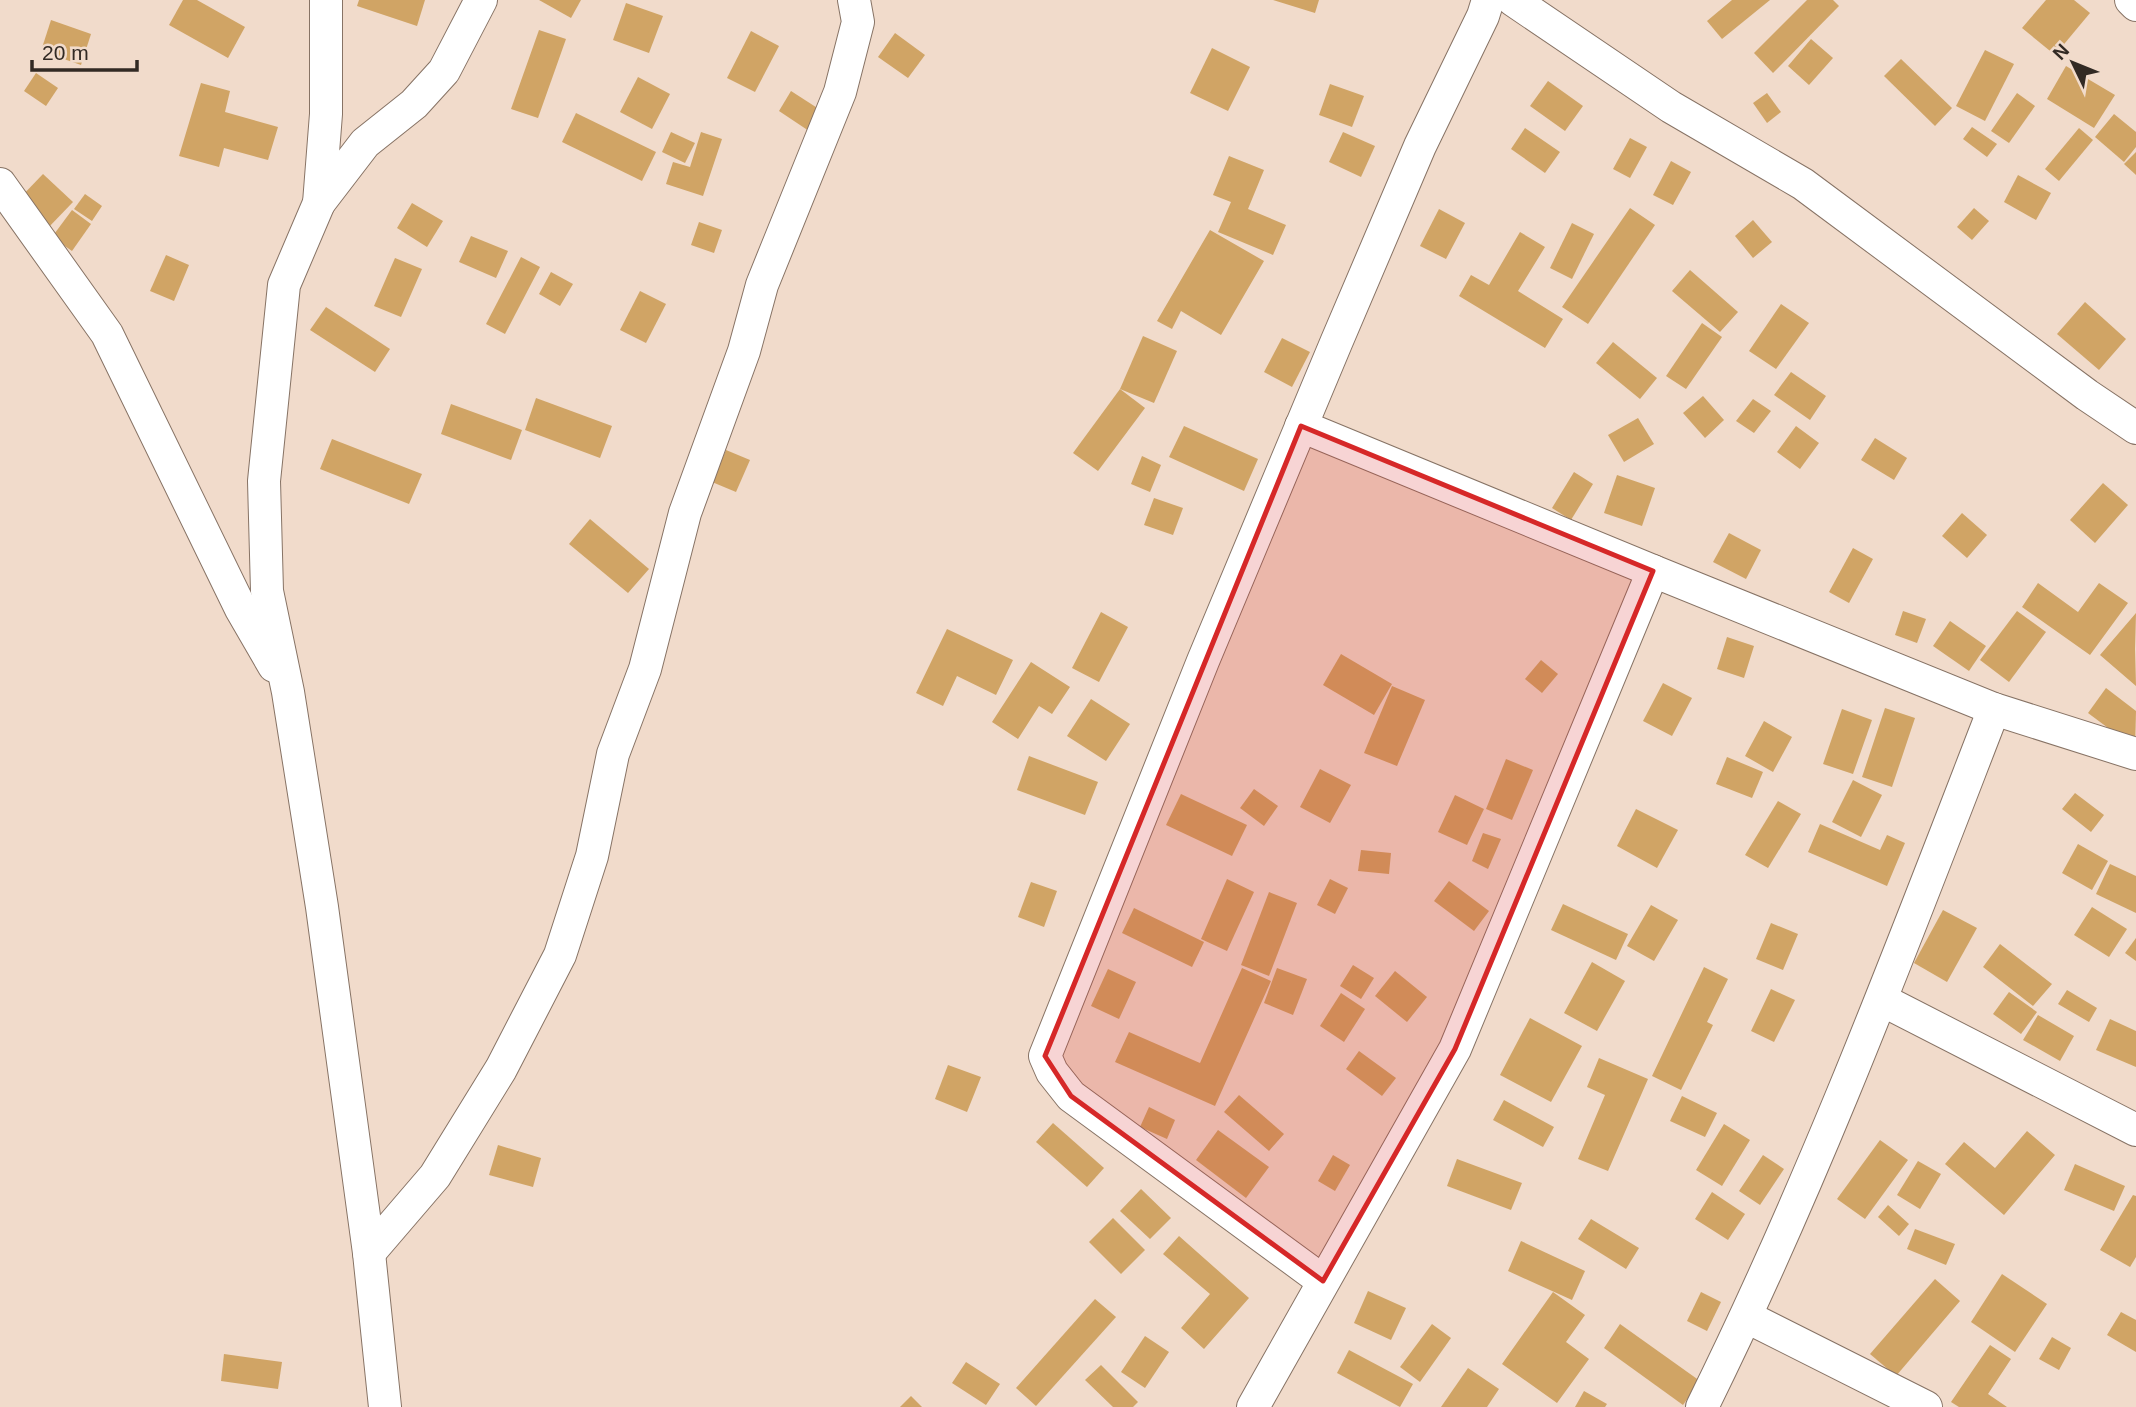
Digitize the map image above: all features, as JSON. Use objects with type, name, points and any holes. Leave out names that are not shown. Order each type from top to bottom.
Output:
[{"type":"street","points":[[319,203],[326,114],[326,0]]},
{"type":"street","points":[[385,1407],[369,1253],[322,907],[288,692],[267,591],[264,481],[284,285],[319,203],[365,142],[414,104],[444,71],[481,0]]},
{"type":"street","points":[[369,1253],[435,1176],[501,1069],[560,954],[592,856],[613,754],[645,669],[685,513],[744,351],[762,285],[840,92],[858,22],[854,0]]},
{"type":"street","points":[[1323,1281],[1071,1096],[1052,1072],[1045,1056],[1203,661],[1301,426],[1420,146],[1483,16],[1488,0]]},
{"type":"street","points":[[1513,0],[1671,107],[1803,184],[2087,395],[2136,428]]},
{"type":"street","points":[[2131,0],[2136,5]]},
{"type":"street","points":[[0,184],[107,334],[241,609],[288,692]]},
{"type":"street","points":[[1301,426],[1994,709],[2136,754]]},
{"type":"street","points":[[1253,1407],[1455,1049],[1653,571]]},
{"type":"street","points":[[1702,1407],[1747,1317],[1882,1000],[1994,709]]},
{"type":"street","points":[[1882,1000],[2136,1130]]},
{"type":"street","points":[[1747,1317],[1926,1407]]},
{"type":"highlighted area","points":[[1301,426],[1653,571],[1455,1049],[1323,1281],[1071,1096],[1045,1056]]},
{"type":"building","points":[[183,0],[197,0],[245,27],[228,58],[169,25]]},
{"type":"building","points":[[359,0],[425,0],[417,26],[357,6]]},
{"type":"building","points":[[539,0],[581,0],[571,18]]},
{"type":"building","points":[[1273,0],[1319,0],[1315,13]]},
{"type":"building","points":[[1732,0],[1770,0],[1722,39],[1707,21]]},
{"type":"building","points":[[1807,0],[1833,0],[1839,6],[1773,73],[1754,53]]},
{"type":"building","points":[[2046,0],[2074,0],[2090,13],[2055,55],[2022,28]]},
{"type":"building","points":[[626,3],[663,16],[649,53],[613,40]]},
{"type":"building","points":[[51,20],[91,34],[81,65],[41,51]]},
{"type":"building","points":[[539,30],[566,39],[538,118],[511,109]]},
{"type":"building","points":[[751,31],[779,46],[755,92],[727,78]]},
{"type":"building","points":[[895,33],[925,55],[908,78],[878,57]]},
{"type":"building","points":[[1811,39],[1833,58],[1809,85],[1788,66]]},
{"type":"building","points":[[1212,48],[1250,67],[1228,111],[1190,93]]},
{"type":"building","points":[[1985,50],[2014,64],[1985,121],[1956,106]]},
{"type":"building","points":[[1901,59],[1952,108],[1935,126],[1884,76]]},
{"type":"building","points":[[2066,66],[2115,95],[2094,128],[2047,99]]},
{"type":"building","points":[[36,73],[58,88],[46,106],[24,91]]},
{"type":"building","points":[[638,77],[670,94],[652,129],[620,112]]},
{"type":"building","points":[[1548,81],[1583,106],[1565,131],[1530,106]]},
{"type":"building","points":[[201,83],[230,91],[225,112],[278,127],[268,160],[224,148],[219,167],[179,156]]},
{"type":"building","points":[[1330,84],[1364,96],[1352,127],[1319,115]]},
{"type":"building","points":[[791,91],[822,111],[809,131],[779,111]]},
{"type":"building","points":[[1767,93],[1781,112],[1767,123],[1753,103]]},
{"type":"building","points":[[2017,93],[2035,106],[2009,143],[1991,131]]},
{"type":"building","points":[[576,113],[656,152],[642,181],[562,142]]},
{"type":"building","points":[[2114,114],[2136,132],[2136,147],[2124,162],[2095,137]]},
{"type":"building","points":[[1972,127],[1997,144],[1987,157],[1963,139]]},
{"type":"building","points":[[1525,128],[1560,152],[1545,173],[1511,149]]},
{"type":"building","points":[[2079,128],[2093,140],[2059,181],[2045,169]]},
{"type":"building","points":[[671,132],[695,143],[685,163],[662,152]]},
{"type":"building","points":[[701,132],[722,139],[703,196],[666,184],[673,162],[690,167]]},
{"type":"building","points":[[1343,132],[1375,146],[1361,177],[1329,162]]},
{"type":"building","points":[[1630,138],[1647,147],[1630,178],[1613,169]]},
{"type":"building","points":[[2136,152],[2136,175],[2124,164]]},
{"type":"building","points":[[1229,156],[1264,170],[1248,209],[1286,225],[1273,255],[1218,232],[1231,202],[1213,195]]},
{"type":"building","points":[[1671,161],[1691,172],[1673,205],[1653,195]]},
{"type":"building","points":[[43,174],[73,202],[47,229],[18,200]]},
{"type":"building","points":[[2018,175],[2051,193],[2036,220],[2004,202]]},
{"type":"building","points":[[85,194],[102,206],[92,221],[74,209]]},
{"type":"building","points":[[412,203],[443,221],[427,247],[397,228]]},
{"type":"building","points":[[1630,208],[1655,225],[1588,324],[1562,307]]},
{"type":"building","points":[[1974,208],[1989,221],[1972,240],[1957,227]]},
{"type":"building","points":[[1439,209],[1465,223],[1446,259],[1420,246]]},
{"type":"building","points":[[72,210],[91,224],[72,251],[52,237]]},
{"type":"building","points":[[1753,220],[1772,242],[1753,258],[1735,236]]},
{"type":"building","points":[[699,222],[722,230],[714,253],[691,245]]},
{"type":"building","points":[[1572,223],[1594,234],[1572,279],[1550,268]]},
{"type":"building","points":[[1210,230],[1264,261],[1221,335],[1181,311],[1172,329],[1157,321]]},
{"type":"building","points":[[1520,232],[1545,247],[1518,291],[1563,319],[1545,348],[1459,296],[1471,275],[1489,285]]},
{"type":"building","points":[[471,236],[508,251],[496,278],[459,262]]},
{"type":"building","points":[[166,255],[189,265],[174,301],[150,291]]},
{"type":"building","points":[[521,257],[540,267],[505,334],[486,324]]},
{"type":"building","points":[[395,258],[422,269],[401,317],[374,306]]},
{"type":"building","points":[[1690,270],[1738,312],[1720,332],[1672,291]]},
{"type":"building","points":[[551,272],[573,284],[560,306],[539,294]]},
{"type":"building","points":[[640,291],[666,304],[646,343],[620,330]]},
{"type":"building","points":[[2085,302],[2126,339],[2099,370],[2057,334]]},
{"type":"building","points":[[1781,304],[1809,323],[1776,369],[1749,351]]},
{"type":"building","points":[[326,307],[390,349],[375,372],[310,330]]},
{"type":"building","points":[[1702,323],[1722,337],[1686,389],[1666,376]]},
{"type":"building","points":[[1143,336],[1177,351],[1154,403],[1120,389]]},
{"type":"building","points":[[1282,338],[1310,352],[1292,387],[1264,372]]},
{"type":"building","points":[[1613,342],[1657,378],[1640,399],[1596,363]]},
{"type":"building","points":[[1791,372],[1826,396],[1810,420],[1774,395]]},
{"type":"building","points":[[1120,389],[1145,408],[1098,471],[1073,453]]},
{"type":"building","points":[[1703,396],[1724,420],[1705,438],[1683,413]]},
{"type":"building","points":[[536,398],[612,426],[600,458],[525,430]]},
{"type":"building","points":[[1753,399],[1771,411],[1754,433],[1736,421]]},
{"type":"building","points":[[451,404],[522,430],[511,460],[441,434]]},
{"type":"building","points":[[1638,418],[1654,444],[1624,462],[1608,435]]},
{"type":"building","points":[[1184,426],[1258,459],[1244,491],[1169,457]]},
{"type":"building","points":[[1796,426],[1819,443],[1800,469],[1777,452]]},
{"type":"building","points":[[1875,438],[1907,458],[1894,480],[1861,460]]},
{"type":"building","points":[[332,439],[422,474],[409,504],[320,469]]},
{"type":"building","points":[[726,450],[750,460],[736,492],[712,482]]},
{"type":"building","points":[[1142,456],[1161,465],[1150,492],[1131,484]]},
{"type":"building","points":[[1574,472],[1593,484],[1571,520],[1552,508]]},
{"type":"building","points":[[1617,475],[1655,488],[1642,526],[1604,513]]},
{"type":"building","points":[[2103,483],[2128,505],[2095,543],[2070,520]]},
{"type":"building","points":[[1154,498],[1183,508],[1173,535],[1144,525]]},
{"type":"building","points":[[1962,513],[1987,535],[1967,558],[1942,536]]},
{"type":"building","points":[[590,519],[649,569],[628,593],[569,544]]},
{"type":"building","points":[[1729,533],[1761,550],[1746,579],[1713,562]]},
{"type":"building","points":[[1853,548],[1873,559],[1849,603],[1829,592]]},
{"type":"building","points":[[2038,583],[2078,612],[2099,583],[2128,603],[2090,655],[2022,607]]},
{"type":"building","points":[[1903,611],[1926,619],[1917,643],[1895,635]]},
{"type":"building","points":[[2017,611],[2046,632],[2009,682],[1980,660]]},
{"type":"building","points":[[1101,612],[1128,627],[1099,682],[1072,668]]},
{"type":"building","points":[[2136,613],[2135,649],[2136,686],[2100,655]]},
{"type":"building","points":[[1950,621],[1986,646],[1969,671],[1933,646]]},
{"type":"building","points":[[947,629],[1013,660],[996,695],[957,676],[943,706],[916,693]]},
{"type":"building","points":[[1727,637],[1754,646],[1744,678],[1717,669]]},
{"type":"building","points":[[1341,654],[1392,684],[1374,715],[1323,685]]},
{"type":"building","points":[[1541,660],[1558,674],[1542,693],[1525,679]]},
{"type":"building","points":[[1031,662],[1070,687],[1052,714],[1039,706],[1018,739],[992,722]]},
{"type":"building","points":[[1663,683],[1692,698],[1672,736],[1643,721]]},
{"type":"building","points":[[1392,686],[1425,700],[1397,766],[1364,753]]},
{"type":"building","points":[[2106,688],[2136,711],[2135,748],[2088,713]]},
{"type":"building","points":[[1091,699],[1130,724],[1106,761],[1067,736]]},
{"type":"building","points":[[1885,708],[1915,718],[1892,787],[1862,777]]},
{"type":"building","points":[[1842,709],[1872,720],[1853,774],[1823,764]]},
{"type":"building","points":[[1764,721],[1792,737],[1773,772],[1745,756]]},
{"type":"building","points":[[1029,756],[1098,782],[1085,815],[1017,790]]},
{"type":"building","points":[[1727,757],[1763,772],[1752,798],[1716,784]]},
{"type":"building","points":[[1506,759],[1533,770],[1512,820],[1486,809]]},
{"type":"building","points":[[1320,769],[1351,785],[1330,823],[1300,807]]},
{"type":"building","points":[[1853,780],[1882,795],[1861,837],[1832,822]]},
{"type":"building","points":[[1254,789],[1278,806],[1264,826],[1240,808]]},
{"type":"building","points":[[2075,793],[2104,815],[2091,832],[2062,809]]},
{"type":"building","points":[[1181,794],[1247,825],[1232,856],[1166,825]]},
{"type":"building","points":[[1455,795],[1484,809],[1467,845],[1438,832]]},
{"type":"building","points":[[1778,801],[1801,814],[1768,868],[1745,855]]},
{"type":"building","points":[[1636,809],[1678,830],[1657,868],[1617,846]]},
{"type":"building","points":[[1820,824],[1880,850],[1887,835],[1905,843],[1887,886],[1808,852]]},
{"type":"building","points":[[1483,833],[1501,839],[1488,869],[1472,861]]},
{"type":"building","points":[[2078,844],[2108,861],[2092,890],[2062,873]]},
{"type":"building","points":[[1361,850],[1391,853],[1389,874],[1358,871]]},
{"type":"building","points":[[2110,864],[2136,876],[2136,913],[2096,894]]},
{"type":"building","points":[[1227,879],[1254,892],[1227,951],[1201,939]]},
{"type":"building","points":[[1330,879],[1348,888],[1335,914],[1317,905]]},
{"type":"building","points":[[1449,881],[1489,911],[1474,931],[1434,901]]},
{"type":"building","points":[[1031,882],[1057,891],[1044,927],[1018,917]]},
{"type":"building","points":[[1269,892],[1297,903],[1269,976],[1241,965]]},
{"type":"building","points":[[1563,904],[1628,934],[1616,960],[1551,930]]},
{"type":"building","points":[[1651,905],[1678,920],[1654,961],[1627,946]]},
{"type":"building","points":[[2092,907],[2127,929],[2109,957],[2074,935]]},
{"type":"building","points":[[1134,908],[1204,942],[1192,967],[1122,933]]},
{"type":"building","points":[[1943,910],[1977,928],[1947,982],[1914,963]]},
{"type":"building","points":[[1771,923],[1798,934],[1783,970],[1756,959]]},
{"type":"building","points":[[2136,938],[2136,961],[2125,953]]},
{"type":"building","points":[[2000,944],[2052,984],[2033,1006],[1983,967]]},
{"type":"building","points":[[1592,962],[1625,981],[1597,1031],[1564,1013]]},
{"type":"building","points":[[1353,965],[1374,978],[1361,999],[1340,986]]},
{"type":"building","points":[[1704,967],[1728,979],[1707,1022],[1713,1025],[1681,1090],[1652,1076]]},
{"type":"building","points":[[1242,968],[1271,981],[1215,1106],[1115,1062],[1129,1032],[1200,1063]]},
{"type":"building","points":[[1277,968],[1307,979],[1293,1015],[1264,1003]]},
{"type":"building","points":[[1108,969],[1136,982],[1119,1019],[1091,1006]]},
{"type":"building","points":[[1395,971],[1427,997],[1407,1022],[1375,996]]},
{"type":"building","points":[[1771,989],[1795,1000],[1774,1042],[1751,1031]]},
{"type":"building","points":[[2067,990],[2097,1008],[2089,1022],[2058,1004]]},
{"type":"building","points":[[2009,992],[2037,1012],[2021,1034],[1993,1014]]},
{"type":"building","points":[[1341,993],[1365,1009],[1344,1042],[1320,1026]]},
{"type":"building","points":[[2038,1015],[2074,1036],[2060,1061],[2023,1040]]},
{"type":"building","points":[[1530,1018],[1582,1046],[1551,1102],[1500,1075]]},
{"type":"building","points":[[2110,1019],[2136,1031],[2136,1067],[2096,1050]]},
{"type":"building","points":[[1359,1051],[1396,1078],[1382,1096],[1346,1069]]},
{"type":"building","points":[[1599,1058],[1648,1079],[1608,1171],[1578,1159],[1605,1095],[1587,1087]]},
{"type":"building","points":[[948,1065],[981,1077],[967,1112],[935,1099]]},
{"type":"building","points":[[1239,1095],[1284,1134],[1269,1151],[1224,1112]]},
{"type":"building","points":[[1682,1096],[1717,1113],[1705,1137],[1670,1121]]},
{"type":"building","points":[[1504,1100],[1554,1127],[1543,1147],[1493,1120]]},
{"type":"building","points":[[1149,1107],[1175,1120],[1167,1139],[1140,1127]]},
{"type":"building","points":[[1053,1123],[1104,1168],[1087,1187],[1036,1142]]},
{"type":"building","points":[[1724,1124],[1750,1140],[1722,1186],[1696,1170]]},
{"type":"building","points":[[1218,1130],[1269,1167],[1246,1198],[1196,1160]]},
{"type":"building","points":[[2027,1131],[2055,1155],[2004,1215],[1945,1164],[1964,1142],[1995,1168]]},
{"type":"building","points":[[1880,1140],[1908,1160],[1865,1219],[1837,1199]]},
{"type":"building","points":[[498,1145],[541,1158],[533,1187],[489,1175]]},
{"type":"building","points":[[1333,1155],[1350,1165],[1335,1191],[1318,1181]]},
{"type":"building","points":[[1763,1155],[1784,1169],[1760,1205],[1739,1191]]},
{"type":"building","points":[[1457,1159],[1522,1183],[1511,1210],[1447,1186]]},
{"type":"building","points":[[1918,1161],[1941,1174],[1920,1209],[1897,1195]]},
{"type":"building","points":[[2075,1164],[2125,1186],[2114,1211],[2064,1190]]},
{"type":"building","points":[[1141,1189],[1171,1218],[1150,1239],[1120,1211]]},
{"type":"building","points":[[1712,1192],[1745,1214],[1728,1240],[1695,1219]]},
{"type":"building","points":[[2133,1195],[2136,1196],[2136,1257],[2130,1267],[2100,1250]]},
{"type":"building","points":[[1888,1205],[1909,1224],[1899,1236],[1878,1217]]},
{"type":"building","points":[[1113,1218],[1145,1250],[1121,1274],[1089,1242]]},
{"type":"building","points":[[1591,1219],[1639,1248],[1626,1269],[1578,1239]]},
{"type":"building","points":[[1915,1229],[1955,1244],[1946,1265],[1907,1249]]},
{"type":"building","points":[[1179,1236],[1249,1298],[1204,1349],[1181,1328],[1210,1294],[1163,1254]]},
{"type":"building","points":[[1521,1241],[1585,1271],[1572,1300],[1508,1271]]},
{"type":"building","points":[[2002,1274],[2047,1304],[2015,1352],[1971,1322]]},
{"type":"building","points":[[1935,1279],[1960,1301],[1896,1376],[1870,1354]]},
{"type":"building","points":[[1368,1291],[1406,1308],[1391,1340],[1354,1323]]},
{"type":"building","points":[[1553,1292],[1585,1315],[1566,1342],[1589,1359],[1557,1403],[1502,1364]]},
{"type":"building","points":[[1701,1292],[1721,1302],[1707,1331],[1687,1321]]},
{"type":"building","points":[[1095,1299],[1116,1317],[1036,1406],[1016,1388]]},
{"type":"building","points":[[2121,1312],[2136,1320],[2136,1352],[2107,1335]]},
{"type":"building","points":[[1432,1324],[1451,1338],[1420,1382],[1400,1367]]},
{"type":"building","points":[[1620,1324],[1700,1381],[1683,1405],[1604,1348]]},
{"type":"building","points":[[1145,1336],[1169,1352],[1145,1388],[1121,1372]]},
{"type":"building","points":[[2052,1337],[2071,1348],[2059,1370],[2039,1359]]},
{"type":"building","points":[[1990,1345],[2011,1359],[1988,1394],[2007,1407],[1959,1407],[1951,1402]]},
{"type":"building","points":[[1349,1350],[1413,1384],[1400,1407],[1337,1373]]},
{"type":"building","points":[[224,1354],[282,1362],[278,1389],[221,1381]]},
{"type":"building","points":[[966,1362],[1000,1384],[986,1405],[952,1383]]},
{"type":"building","points":[[1101,1365],[1138,1402],[1133,1407],[1113,1407],[1085,1380]]},
{"type":"building","points":[[1468,1368],[1499,1389],[1487,1407],[1441,1407]]},
{"type":"building","points":[[1584,1391],[1607,1404],[1605,1407],[1575,1407]]},
{"type":"building","points":[[911,1396],[922,1407],[900,1407]]}]
